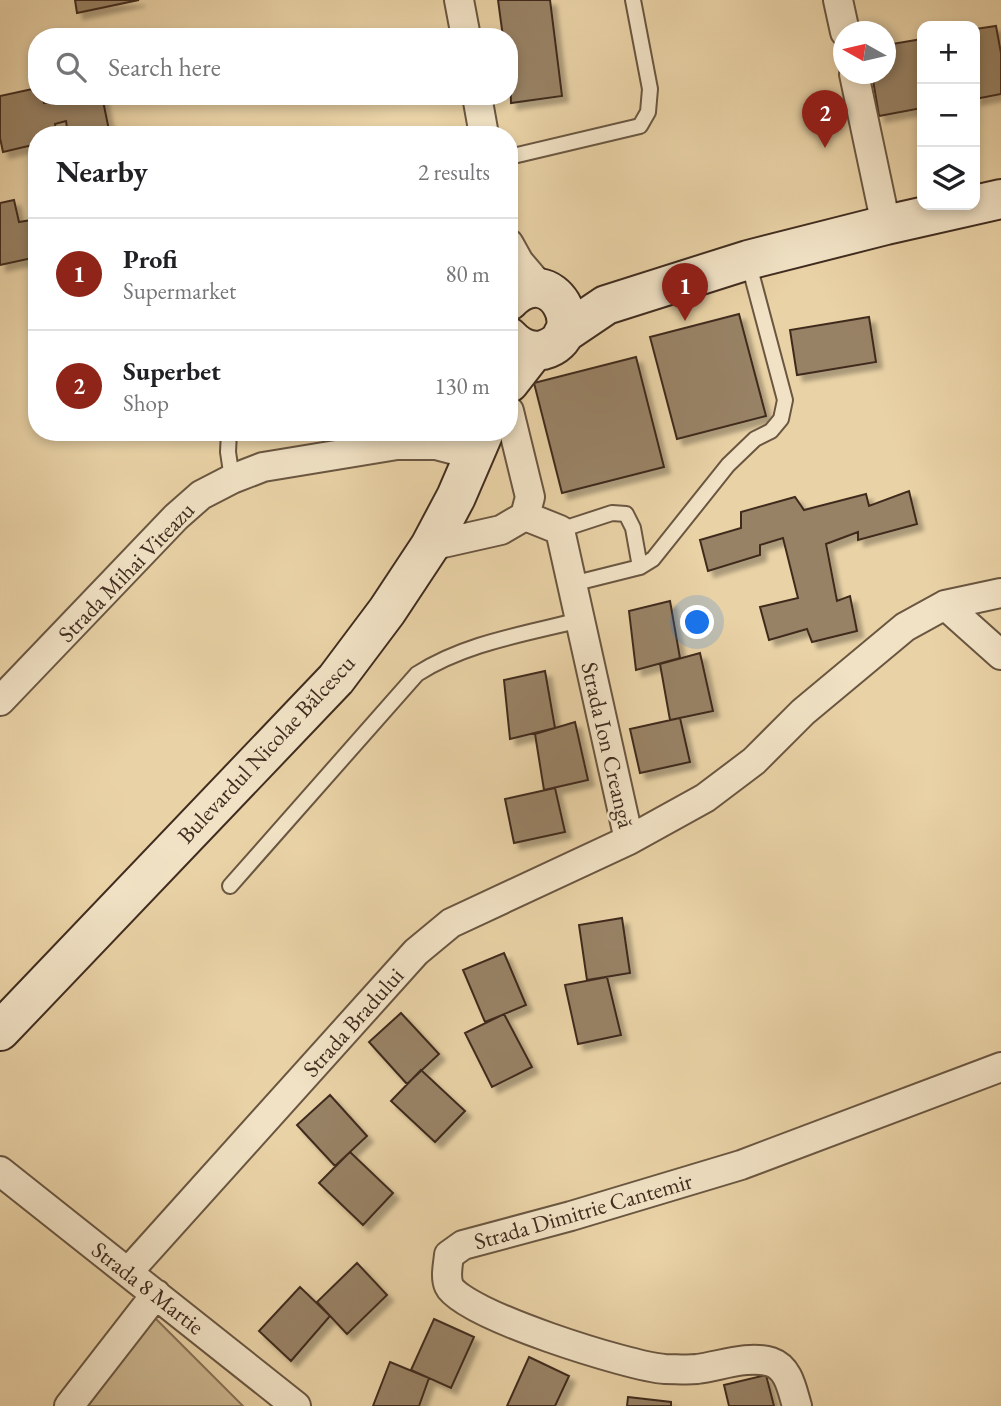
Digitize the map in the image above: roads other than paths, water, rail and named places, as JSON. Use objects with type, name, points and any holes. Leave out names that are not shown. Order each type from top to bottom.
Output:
[{"type":"street","points":[[459,0],[464,28]]},
{"type":"street","points":[[838,0],[843,21]]},
{"type":"street","points":[[856,84],[886,225]]},
{"type":"street","points":[[479,105],[482,126]]},
{"type":"street","points":[[535,341],[606,305],[748,260],[886,225],[1001,200]]},
{"type":"street","points":[[518,260],[535,295],[564,307],[566,316],[535,341],[518,368]]},
{"type":"street","points":[[535,295],[606,305]]},
{"type":"street","points":[[430,546],[512,526],[525,516],[530,497],[516,441]]},
{"type":"street","name":"Strada Mihai Viteazu","points":[[0,701],[176,517],[201,495],[263,467],[397,445],[479,444]]},
{"type":"street","name":"Bulevardul Nicolae Bălcescu","points":[[0,1031],[336,679],[387,611],[430,546],[456,497],[479,444]]},
{"type":"street","points":[[456,497],[466,517],[488,533]]},
{"type":"street","points":[[525,516],[560,530]]},
{"type":"street","name":"Strada Ion Creangă","points":[[560,530],[629,840],[705,798],[754,761],[803,712],[905,627],[945,605],[1001,593]]},
{"type":"street","points":[[945,605],[1001,655]]},
{"type":"street","name":"Strada Bradului","points":[[128,1272],[416,952],[451,923],[629,840]]},
{"type":"street","name":"Strada Dimitrie Cantemir","points":[[797,1406],[786,1372],[772,1362],[755,1360],[694,1369],[663,1369],[632,1363],[553,1340],[461,1300],[449,1287],[449,1255],[463,1245],[741,1165],[1001,1068]]},
{"type":"street","name":"Strada 8 Martie","points":[[0,1171],[296,1406]]},
{"type":"street","points":[[69,1406],[156,1294]]},
{"type":"lane","points":[[518,155],[640,126],[648,112],[650,89],[633,0]]},
{"type":"lane","points":[[572,584],[640,567],[653,559],[728,465],[755,439],[771,431],[780,419],[785,400],[748,260]]},
{"type":"lane","points":[[229,441],[232,479]]},
{"type":"lane","points":[[560,530],[612,513],[626,514],[634,528],[640,567]]},
{"type":"lane","points":[[230,886],[417,674],[458,652],[580,620]]},
{"type":"place","name":"Superbet","points":[[825,148]]},
{"type":"place","name":"Profi","points":[[685,321]]}]
